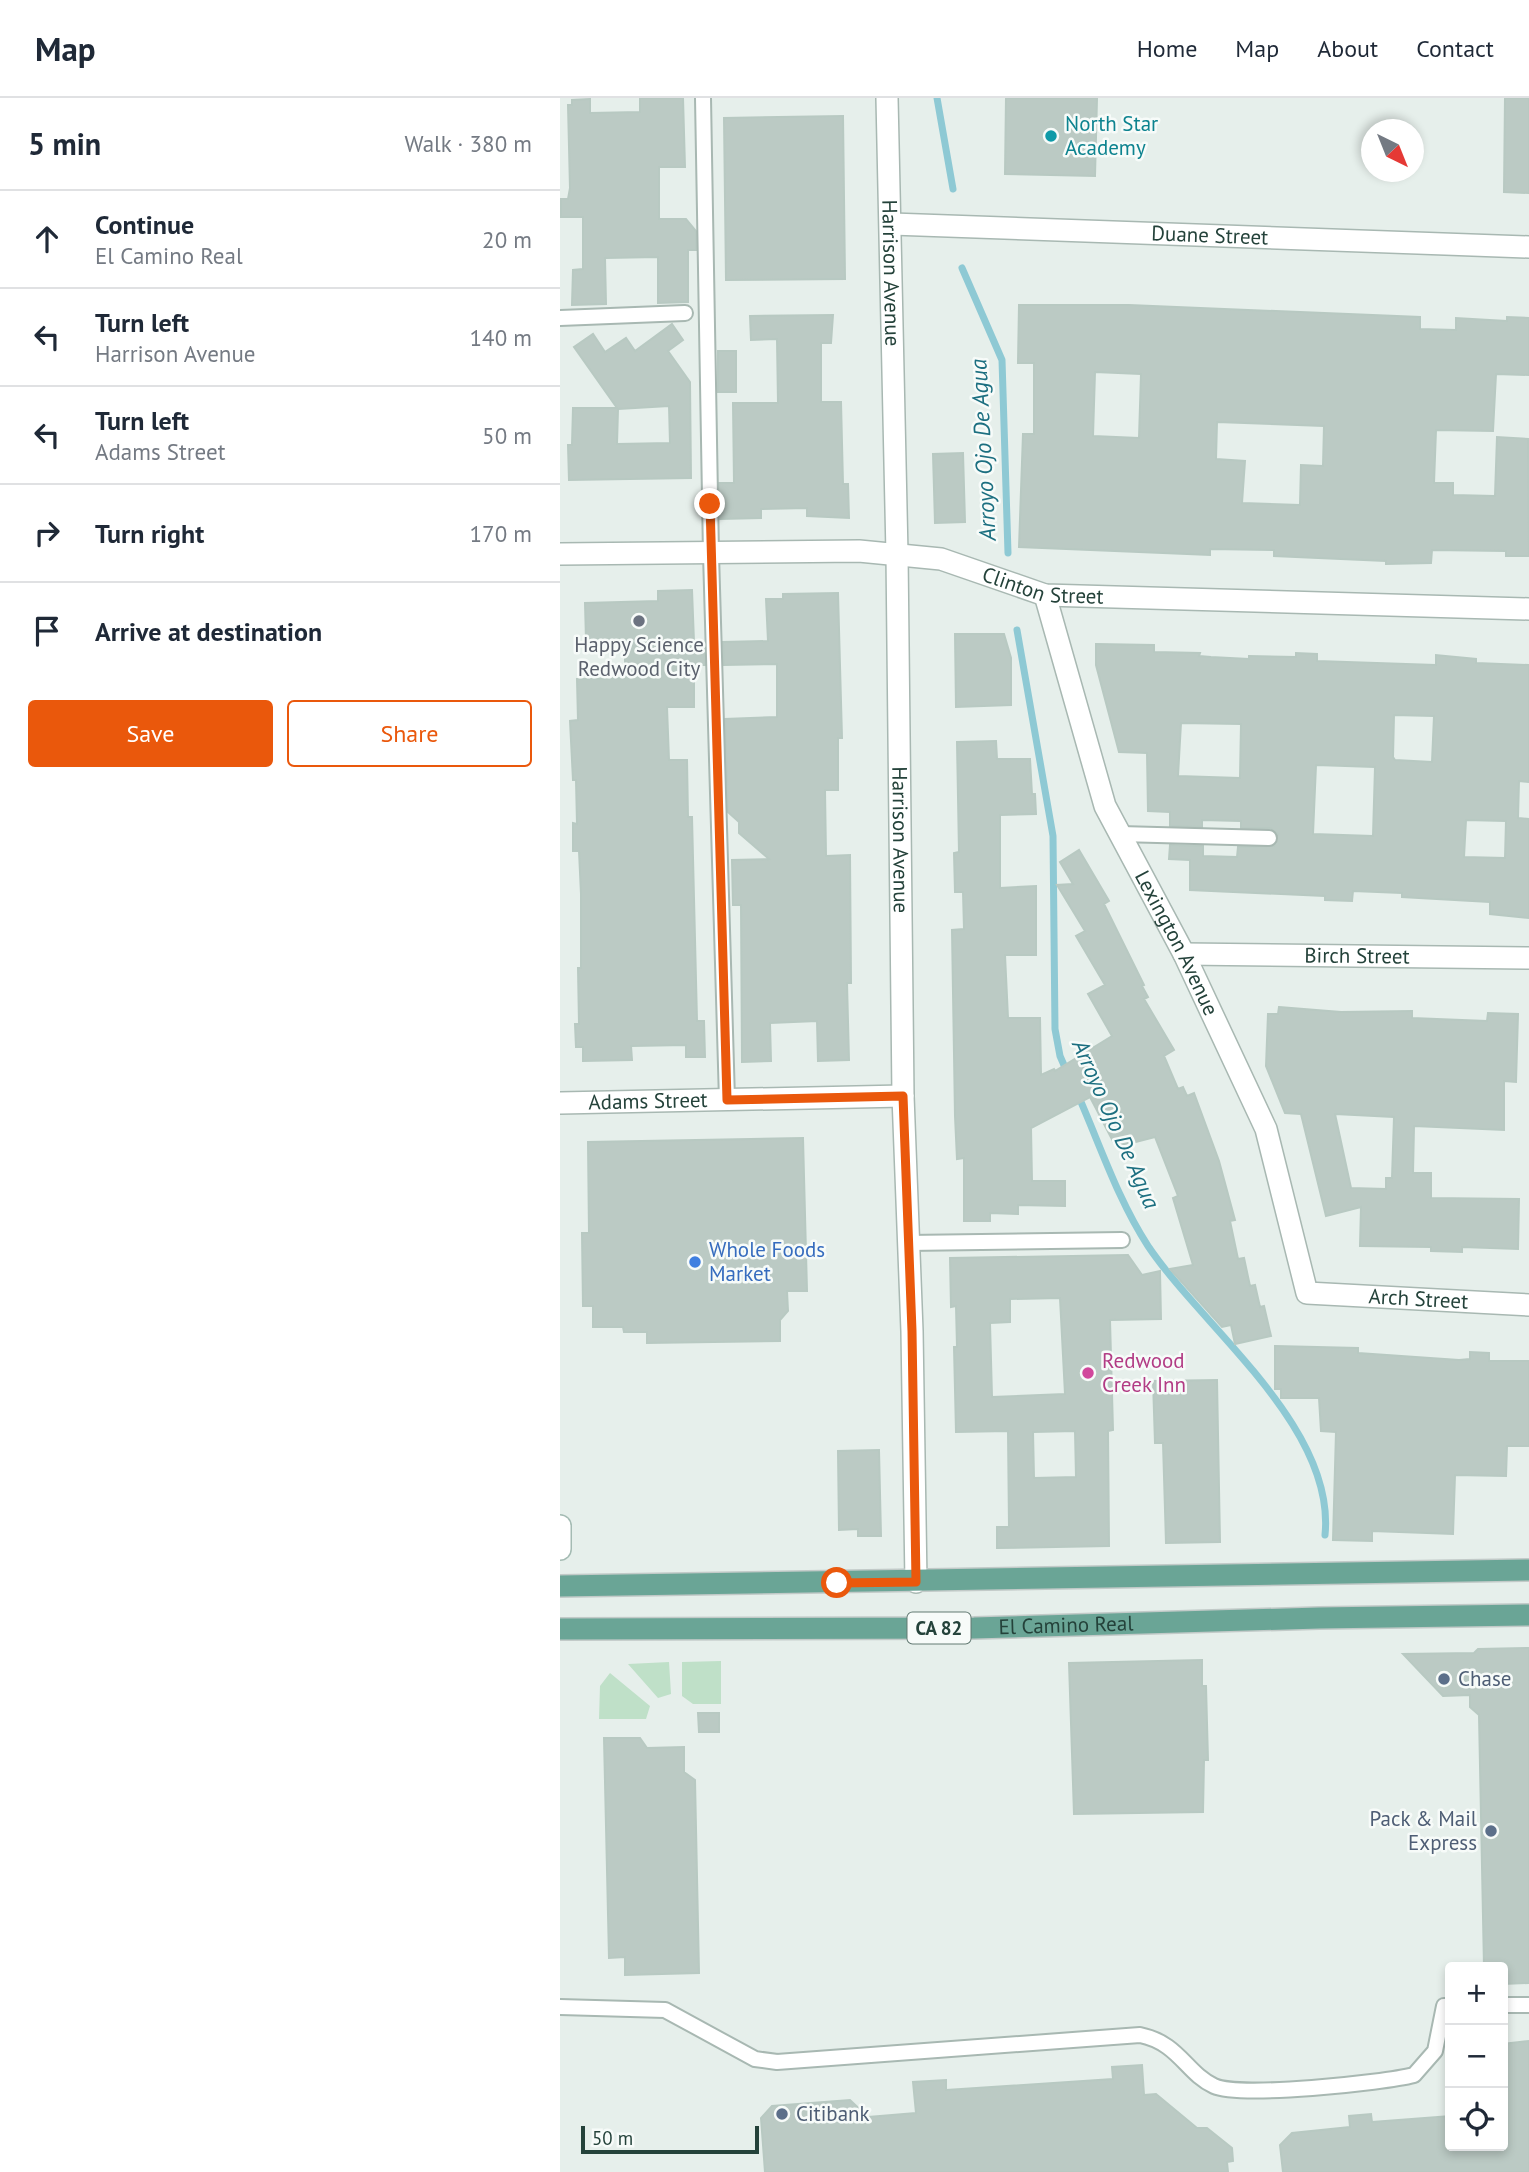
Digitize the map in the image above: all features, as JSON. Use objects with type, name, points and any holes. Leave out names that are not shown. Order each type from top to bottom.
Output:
[{"type":"main road","name":"CA 82","points":[[560,1586],[1529,1570]]},
{"type":"main road","name":"El Camino Real","points":[[560,1629],[974,1628],[1529,1615]]},
{"type":"street","name":"Harrison Avenue","points":[[887,98],[892,224],[903,1096],[916,1582]]},
{"type":"street","name":"Duane Street","points":[[892,224],[1529,247]]},
{"type":"street","name":"Clinton Street","points":[[560,554],[897,554],[941,559],[1045,595],[1529,609]]},
{"type":"street","name":"Lexington Avenue","points":[[1045,595],[1105,806],[1184,954],[1265,1129],[1307,1293]]},
{"type":"street","name":"Birch Street","points":[[1184,954],[1529,958]]},
{"type":"street","name":"Adams Street","points":[[560,1103],[903,1096]]},
{"type":"street","name":"Arch Street","points":[[1307,1293],[1529,1305]]},
{"type":"street","points":[[560,1526],[560,1549]]},
{"type":"lane","points":[[703,98],[711,554],[727,1100]]},
{"type":"lane","points":[[560,318],[685,313]]},
{"type":"lane","points":[[1120,834],[1269,838]]},
{"type":"lane","points":[[908,1243],[1122,1240]]},
{"type":"lane","points":[[1508,2005],[1529,2005]]},
{"type":"lane","points":[[560,2007],[665,2010],[755,2059],[777,2062],[1140,2035],[1178,2053],[1216,2087],[1247,2090],[1414,2075],[1423,2068],[1434,2051],[1445,2006]]},
{"type":"green space","points":[[721,1661],[721,1704],[693,1704],[682,1696],[682,1662]]},
{"type":"green space","points":[[669,1662],[671,1694],[658,1698],[628,1664]]},
{"type":"green space","points":[[610,1673],[650,1706],[646,1719],[599,1719],[600,1686]]},
{"type":"building","points":[[640,98],[683,98],[685,167],[659,167],[659,219],[686,219],[696,231],[696,250],[688,250],[688,302],[658,303],[658,257],[605,258],[606,304],[572,305],[573,270],[583,269],[583,217],[561,217],[561,199],[568,199],[570,188],[568,105],[572,105],[572,100],[590,99],[590,113],[640,112]]},
{"type":"building","name":"North Star Academy","points":[[1006,98],[1097,98],[1095,176],[1005,174]]},
{"type":"building","points":[[1505,98],[1529,98],[1529,193],[1504,192]]},
{"type":"building","points":[[843,116],[845,279],[726,280],[724,118]]},
{"type":"building","points":[[1019,305],[1129,305],[1420,317],[1420,329],[1456,330],[1456,318],[1507,321],[1507,317],[1529,318],[1529,375],[1496,374],[1493,431],[1436,430],[1434,483],[1453,483],[1453,495],[1495,496],[1497,437],[1528,439],[1529,556],[1506,556],[1506,551],[1432,550],[1431,563],[1386,564],[1386,561],[1274,556],[1274,550],[1210,549],[1210,555],[1019,547],[1023,434],[1034,434],[1034,363],[1018,363]],"holes":[[[1095,372],[1141,374],[1139,438],[1093,436]],[[1217,422],[1324,426],[1323,466],[1301,465],[1300,505],[1242,503],[1245,461],[1216,459]]]},
{"type":"building","points":[[833,315],[831,343],[821,343],[821,402],[841,402],[843,484],[848,484],[849,518],[807,516],[807,508],[761,509],[761,518],[720,519],[719,483],[734,483],[733,403],[778,403],[777,339],[751,340],[750,316]]},
{"type":"building","points":[[672,324],[683,340],[668,351],[690,382],[691,478],[569,480],[568,445],[572,445],[573,408],[617,408],[574,347],[593,334],[605,352],[626,338],[635,351]],"holes":[[[669,406],[670,443],[617,444],[618,409]]]},
{"type":"building","points":[[718,351],[736,351],[736,392],[718,392]]},
{"type":"building","points":[[963,453],[965,522],[935,523],[933,454]]},
{"type":"building","points":[[692,590],[694,642],[704,642],[705,665],[694,665],[694,707],[667,707],[669,760],[687,760],[688,817],[692,817],[697,1021],[704,1021],[705,1057],[686,1057],[686,1045],[631,1046],[632,1060],[583,1061],[583,1047],[576,1047],[575,1024],[579,1024],[581,894],[579,851],[573,851],[573,823],[577,824],[576,780],[573,780],[570,721],[578,720],[577,679],[625,678],[625,639],[586,640],[585,603],[658,601],[658,591]]},
{"type":"building","points":[[838,593],[842,738],[838,738],[838,790],[825,790],[826,856],[850,855],[851,983],[847,983],[849,1060],[818,1061],[817,1021],[770,1023],[771,1061],[742,1062],[741,905],[733,905],[732,860],[769,859],[739,833],[739,822],[728,812],[725,719],[777,717],[777,664],[724,665],[723,642],[768,641],[766,599],[783,599],[783,594]]},
{"type":"building","points":[[955,634],[1004,634],[1011,658],[1011,705],[956,707]]},
{"type":"building","points":[[1096,644],[1154,645],[1154,652],[1200,653],[1199,656],[1249,659],[1249,656],[1296,657],[1296,653],[1317,654],[1317,661],[1436,665],[1436,655],[1476,659],[1476,663],[1529,665],[1529,782],[1519,781],[1518,818],[1529,819],[1529,918],[1490,914],[1490,902],[1402,897],[1402,893],[1353,891],[1352,901],[1325,900],[1325,896],[1190,890],[1190,860],[1169,859],[1170,845],[1203,846],[1203,856],[1237,857],[1238,847],[1274,846],[1278,834],[1270,828],[1241,828],[1241,821],[1202,820],[1202,827],[1170,826],[1170,812],[1148,811],[1147,753],[1119,752],[1096,665]],"holes":[[[1394,715],[1434,716],[1432,762],[1395,760]],[[1181,723],[1241,724],[1240,778],[1178,776]],[[1316,765],[1375,767],[1373,836],[1313,834]],[[1466,820],[1506,821],[1505,858],[1464,857]]]},
{"type":"building","points":[[996,741],[997,759],[1030,759],[1036,814],[1000,815],[1000,888],[1036,886],[1036,955],[1005,955],[1008,1018],[1040,1018],[1041,1075],[1054,1069],[1055,1071],[1112,1036],[1088,994],[1105,985],[1076,936],[1085,931],[1057,885],[1073,884],[1060,862],[1079,850],[1109,901],[1104,904],[1144,985],[1142,986],[1148,997],[1144,999],[1174,1050],[1164,1056],[1178,1089],[1183,1087],[1187,1096],[1194,1093],[1219,1161],[1235,1220],[1230,1221],[1238,1259],[1244,1258],[1250,1286],[1255,1285],[1260,1307],[1264,1306],[1271,1336],[1235,1344],[1231,1325],[1222,1327],[1170,1269],[1193,1265],[1173,1198],[1178,1196],[1155,1137],[1116,1147],[1090,1097],[1031,1128],[1032,1181],[1065,1181],[1065,1206],[1018,1205],[1018,1214],[990,1213],[990,1221],[964,1221],[964,1158],[957,1159],[955,1116],[952,930],[964,929],[963,892],[955,892],[954,853],[959,852],[957,742]]},
{"type":"building","points":[[1279,1007],[1341,1012],[1412,1011],[1412,1018],[1487,1021],[1488,1013],[1518,1014],[1516,1082],[1504,1081],[1504,1130],[1414,1126],[1413,1173],[1431,1173],[1431,1198],[1519,1199],[1518,1249],[1462,1247],[1462,1252],[1431,1251],[1431,1247],[1360,1246],[1361,1207],[1326,1216],[1301,1114],[1285,1113],[1266,1066],[1268,1014],[1278,1014]],"holes":[[[1335,1114],[1394,1117],[1392,1178],[1386,1178],[1386,1189],[1351,1188]]]},
{"type":"building","name":"Whole Foods Market","points":[[803,1138],[807,1291],[787,1291],[788,1311],[780,1320],[780,1341],[647,1343],[647,1332],[624,1332],[623,1327],[593,1327],[593,1306],[583,1306],[582,1233],[589,1233],[588,1142]]},
{"type":"building","points":[[1128,1255],[1142,1275],[1160,1271],[1161,1319],[1110,1320],[1113,1430],[1108,1431],[1109,1546],[997,1548],[997,1527],[1009,1527],[1008,1431],[956,1432],[956,1306],[951,1307],[950,1258]],"holes":[[[1060,1298],[1065,1394],[992,1397],[990,1323],[1010,1322],[1010,1299]],[[1075,1431],[1076,1477],[1034,1478],[1033,1432]]]},
{"type":"building","points":[[1275,1346],[1358,1348],[1358,1353],[1459,1360],[1470,1359],[1470,1352],[1489,1353],[1489,1361],[1529,1361],[1529,1446],[1507,1446],[1506,1476],[1455,1475],[1453,1534],[1372,1531],[1372,1541],[1333,1540],[1336,1432],[1321,1431],[1319,1398],[1281,1398],[1281,1389],[1275,1389]]},
{"type":"building","points":[[1217,1380],[1220,1542],[1166,1543],[1163,1443],[1155,1443],[1153,1381]]},
{"type":"building","points":[[879,1450],[881,1536],[858,1536],[858,1529],[839,1530],[838,1451]]},
{"type":"building","points":[[1529,1648],[1529,1983],[1508,1984],[1508,1962],[1484,1962],[1479,1715],[1470,1707],[1470,1695],[1443,1696],[1403,1654],[1474,1653],[1478,1649]]},
{"type":"building","points":[[1202,1660],[1202,1686],[1206,1686],[1208,1760],[1204,1760],[1203,1812],[1074,1814],[1069,1663]]},
{"type":"building","points":[[698,1713],[719,1713],[719,1732],[699,1732]]},
{"type":"building","points":[[604,1738],[640,1738],[647,1748],[684,1747],[684,1772],[695,1780],[699,1973],[625,1975],[625,1957],[609,1958]]},
{"type":"building","points":[[1529,2041],[1529,2172],[1283,2172],[1280,2145],[1292,2133],[1350,2127],[1349,2116],[1371,2114],[1372,2122],[1445,2116],[1445,2151],[1508,2151],[1508,2043]]},
{"type":"building","points":[[1142,2065],[1144,2095],[1156,2094],[1197,2128],[1207,2128],[1232,2148],[1233,2161],[1227,2162],[1228,2172],[765,2172],[761,2118],[772,2106],[850,2100],[868,2117],[916,2113],[913,2082],[946,2080],[946,2090],[1113,2079],[1112,2067]]},
{"type":"waterway","name":"Arroyo Ojo De Agua","points":[[937,98],[953,189]]},
{"type":"waterway","name":"Arroyo Ojo De Agua","points":[[962,268],[1002,360],[1008,553]]},
{"type":"waterway","name":"Arroyo Ojo De Agua","points":[[1017,630],[1053,836],[1055,1029],[1060,1056],[1067,1072]]},
{"type":"waterway","name":"Arroyo Ojo De Agua","points":[[1078,1095],[1118,1191],[1148,1246],[1172,1278],[1261,1381],[1288,1418],[1310,1456],[1323,1495],[1325,1535]]},
{"type":"place","name":"North Star Academy","points":[[1051,136]]},
{"type":"place","name":"Happy Science Redwood City","points":[[639,621]]},
{"type":"place","name":"Whole Foods Market","points":[[695,1262]]},
{"type":"place","name":"Redwood Creek Inn","points":[[1088,1373]]},
{"type":"place","name":"Chase","points":[[1444,1679]]},
{"type":"place","name":"Pack & Mail Express","points":[[1491,1831]]},
{"type":"place","name":"Citibank","points":[[782,2114]]},
{"type":"route","points":[[710,504],[727,1100],[903,1096],[912,1331],[916,1582],[837,1583]]}]
